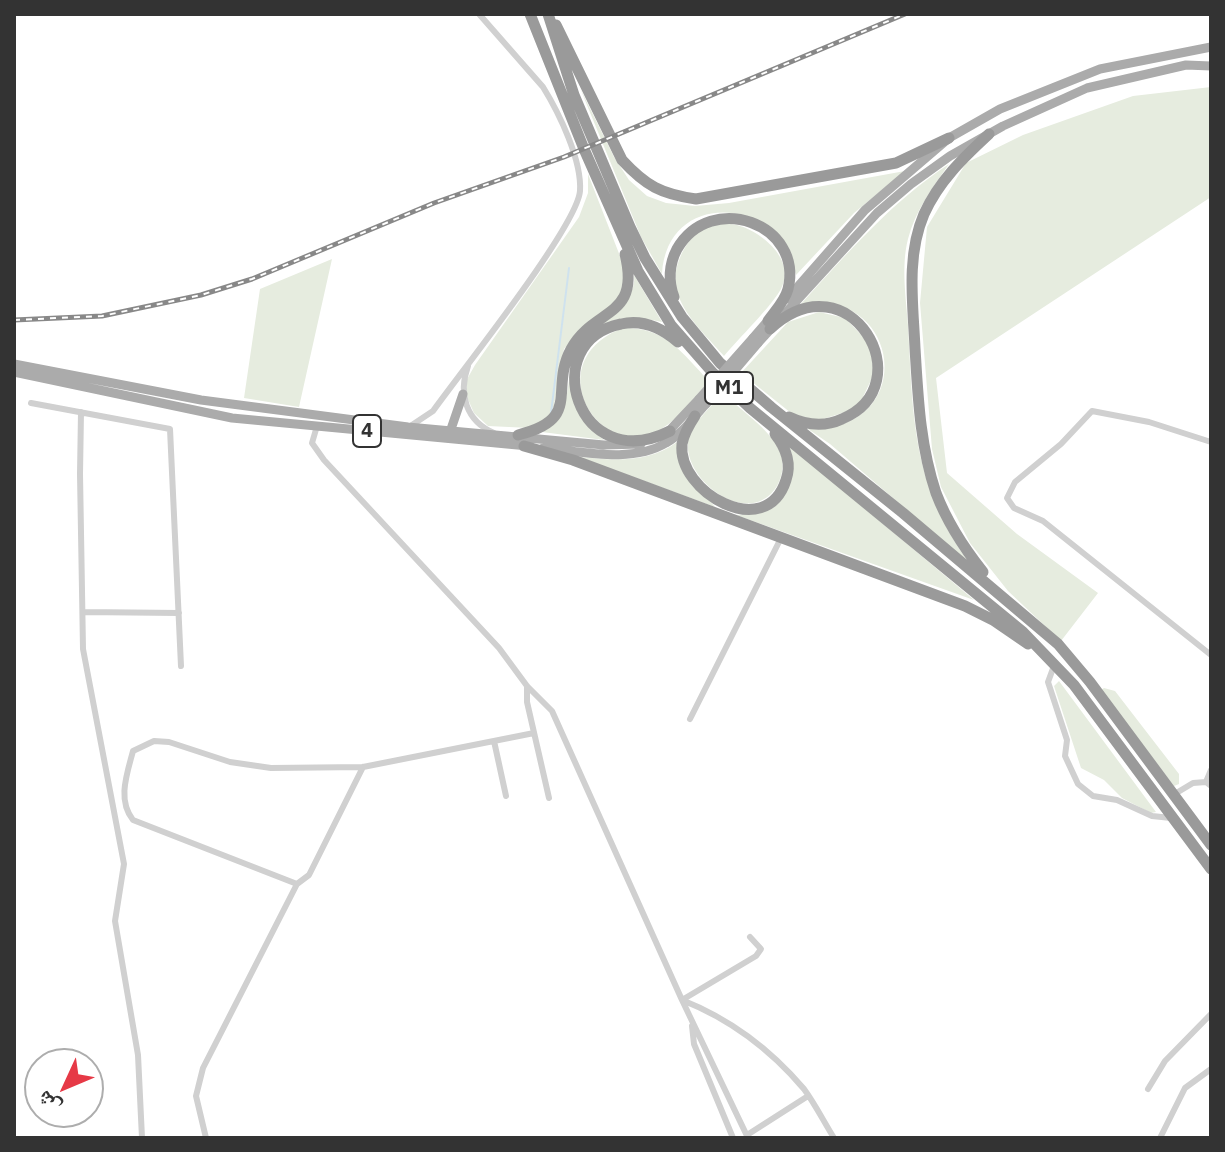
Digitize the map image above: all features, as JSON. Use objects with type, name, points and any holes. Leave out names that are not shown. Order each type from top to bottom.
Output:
[{"type":"highway","name":"M1","points":[[530,14],[620,234],[671,325],[713,373],[750,408],[1023,632],[1055,663],[1211,869]]},
{"type":"highway","name":"M1","points":[[549,14],[574,95],[630,227],[645,258],[682,317],[720,363],[1058,644],[1211,845]]},
{"type":"highway","points":[[549,14],[563,35],[622,160],[656,190],[675,196],[696,199],[896,163],[949,138]]},
{"type":"highway","points":[[989,134],[957,162],[944,179],[928,206],[919,231],[912,296],[918,411],[928,465],[945,515],[982,571],[1017,607]]},
{"type":"highway","points":[[682,317],[670,288],[671,265],[676,252],[699,226],[722,218],[733,218],[755,223],[766,231],[788,263],[787,293],[769,325]]},
{"type":"highway","points":[[521,441],[555,418],[560,407],[569,351],[579,337],[620,305],[627,291],[630,275],[620,234]]},
{"type":"highway","points":[[769,325],[798,310],[817,306],[837,309],[854,318],[867,331],[875,347],[878,365],[868,398],[854,413],[839,421],[820,424],[801,422],[771,407]]},
{"type":"highway","points":[[670,431],[643,441],[624,441],[606,435],[591,424],[581,409],[575,391],[575,373],[585,348],[598,334],[614,326],[641,323],[667,333],[713,373]]},
{"type":"highway","points":[[695,416],[683,441],[684,462],[690,474],[721,503],[734,509],[754,509],[777,496],[787,477],[788,463],[782,443],[750,408]]},
{"type":"highway","points":[[521,441],[965,606],[993,620],[1055,663]]},
{"type":"main road","points":[[769,325],[865,210],[949,138],[1000,109],[1100,69],[1211,47]]},
{"type":"main road","points":[[702,401],[755,340],[877,213],[950,156],[1087,88],[1186,65],[1211,66]]},
{"type":"main road","name":"4","points":[[14,364],[201,400],[450,435],[496,434],[604,454],[638,453],[667,443],[695,416],[702,401]]},
{"type":"main road","name":"4","points":[[14,372],[232,418],[521,441],[627,446],[653,441],[670,431],[702,401]]},
{"type":"main road","points":[[450,435],[463,394]]},
{"type":"street","points":[[408,427],[433,411],[561,232],[580,194],[579,169],[552,101],[479,14]]},
{"type":"street","points":[[470,359],[463,379],[463,394],[470,413],[496,434]]},
{"type":"street","points":[[31,403],[170,429],[181,666]]},
{"type":"street","points":[[1211,442],[1149,422],[1092,411],[1061,444],[1015,482],[1007,498],[1014,508],[1043,521],[1211,655]]},
{"type":"street","points":[[81,412],[83,649],[124,864],[115,921],[138,1055],[142,1138]]},
{"type":"street","points":[[317,426],[312,443],[324,460],[499,648],[527,686],[552,711],[682,1000],[748,1137],[808,1096]]},
{"type":"street","points":[[690,719],[781,538]]},
{"type":"street","points":[[83,612],[179,613]]},
{"type":"street","points":[[1055,663],[1048,682],[1067,740],[1065,756],[1078,784],[1093,796],[1117,800],[1152,816],[1172,818]]},
{"type":"street","points":[[527,686],[549,798]]},
{"type":"street","points":[[297,884],[133,820],[127,813],[124,788],[133,751],[154,741],[169,742],[230,762],[271,768],[363,767],[534,733]]},
{"type":"street","points":[[494,741],[506,796]]},
{"type":"street","points":[[206,1138],[196,1096],[203,1068],[297,884],[309,875],[363,767]]},
{"type":"street","points":[[1173,795],[1193,783],[1208,784],[1211,770]]},
{"type":"street","points":[[682,1000],[756,956],[761,949],[750,937]]},
{"type":"street","points":[[682,1000],[714,1013],[765,1049],[808,1096],[834,1138]]},
{"type":"street","points":[[1148,1089],[1165,1061],[1211,1014]]},
{"type":"street","points":[[692,1021],[694,1044],[733,1138]]},
{"type":"street","points":[[1160,1138],[1185,1088],[1211,1069]]},
{"type":"shaded area","points":[[1211,87],[1211,197],[936,378],[947,473],[1017,534],[1098,593],[1061,641],[1008,591],[970,543],[941,487],[932,449],[920,303],[927,227],[966,163],[1023,135],[1133,96]]},
{"type":"shaded area","points":[[580,88],[614,157],[629,180],[647,196],[666,203],[695,206],[729,203],[905,171],[854,213],[796,275],[787,249],[770,230],[749,217],[726,213],[703,216],[683,226],[669,246],[662,274],[641,237]]},
{"type":"shaded area","points":[[949,164],[925,200],[911,229],[906,249],[905,282],[919,449],[937,506],[970,564],[830,444],[808,429],[844,423],[869,408],[882,385],[884,360],[877,336],[859,316],[834,304],[800,305],[889,212]]},
{"type":"shaded area","points":[[588,174],[620,256],[626,277],[624,292],[615,303],[580,330],[564,349],[554,406],[547,421],[530,428],[488,426],[474,413],[467,397],[466,381],[579,217],[588,193]]},
{"type":"shaded area","points":[[712,223],[737,225],[766,240],[780,258],[785,278],[781,289],[763,313],[724,356],[695,324],[676,288],[679,260],[685,248],[696,234]]},
{"type":"shaded area","points":[[332,259],[299,407],[244,398],[260,289]]},
{"type":"shaded area","points":[[634,275],[662,322],[632,318],[603,324],[587,337],[572,384],[572,395],[579,414],[604,440],[542,432],[561,414],[575,352],[582,340],[630,295]]},
{"type":"shaded area","points":[[819,312],[845,318],[870,344],[874,374],[861,401],[849,411],[823,419],[811,419],[791,413],[741,373],[788,322]]},
{"type":"shaded area","points":[[623,328],[662,337],[709,381],[668,424],[638,437],[617,433],[599,422],[586,405],[580,384],[584,363],[597,343]]},
{"type":"shaded area","points":[[723,393],[768,434],[781,454],[781,477],[765,499],[750,503],[734,501],[718,494],[694,468],[688,452],[691,431]]},
{"type":"shaded area","points":[[677,442],[681,468],[715,507],[579,457],[642,457]]},
{"type":"shaded area","points":[[789,445],[974,600],[736,515],[762,509],[782,494],[792,472]]},
{"type":"shaded area","points":[[1059,681],[1156,812],[1151,813],[1122,798],[1104,780],[1081,768],[1054,686]]},
{"type":"shaded area","points":[[1101,690],[1115,691],[1179,774],[1179,784],[1174,786]]},
{"type":"waterway","points":[[551,413],[569,268]]},
{"type":"railway","points":[[14,320],[102,316],[201,295],[252,279],[434,203],[564,157],[905,14]]}]
